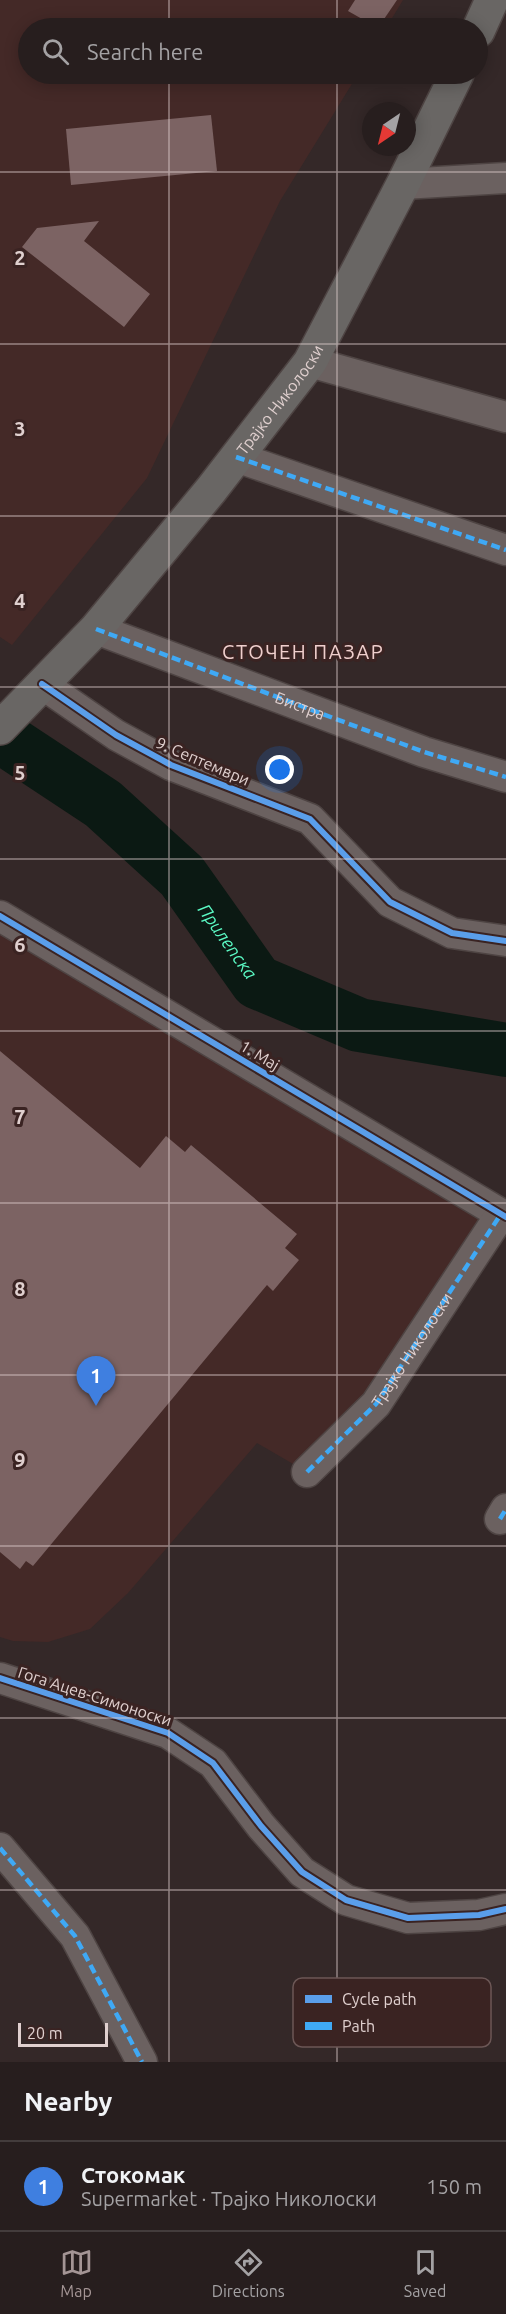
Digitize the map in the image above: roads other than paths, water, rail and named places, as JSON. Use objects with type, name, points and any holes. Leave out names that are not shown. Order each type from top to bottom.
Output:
[{"type":"main road","points":[[483,18],[492,0]]},
{"type":"main road","name":"Трајко Николоски","points":[[0,728],[96,629],[310,362],[452,84]]},
{"type":"street","points":[[403,184],[506,178]]},
{"type":"street","points":[[310,362],[506,417]]},
{"type":"street","points":[[236,457],[506,549]]},
{"type":"street","name":"Бистра","points":[[96,629],[424,752],[506,777]]},
{"type":"street","name":"9. Септември","points":[[42,684],[116,735],[171,765],[310,819],[390,902],[452,933],[506,941]]},
{"type":"street","name":"1. Мај","points":[[0,916],[503,1216]]},
{"type":"street","name":"Трајко Николоски","points":[[307,1472],[376,1404],[503,1216]]},
{"type":"street","name":"Гога Ацев-Симоноски","points":[[0,1678],[168,1733],[213,1762],[261,1826],[302,1872],[346,1900],[408,1918],[479,1915],[506,1909]]},
{"type":"street","points":[[0,1848],[75,1936],[142,2062]]},
{"type":"waterway","name":"Прилепска","points":[[0,736],[103,804],[182,876],[257,982],[359,1025],[506,1050]]},
{"type":"place","name":"Стокомак","points":[[96,1406]]},
{"type":"district","name":"СТОЧЕН ПАЗАР","points":[[303,651]]}]
